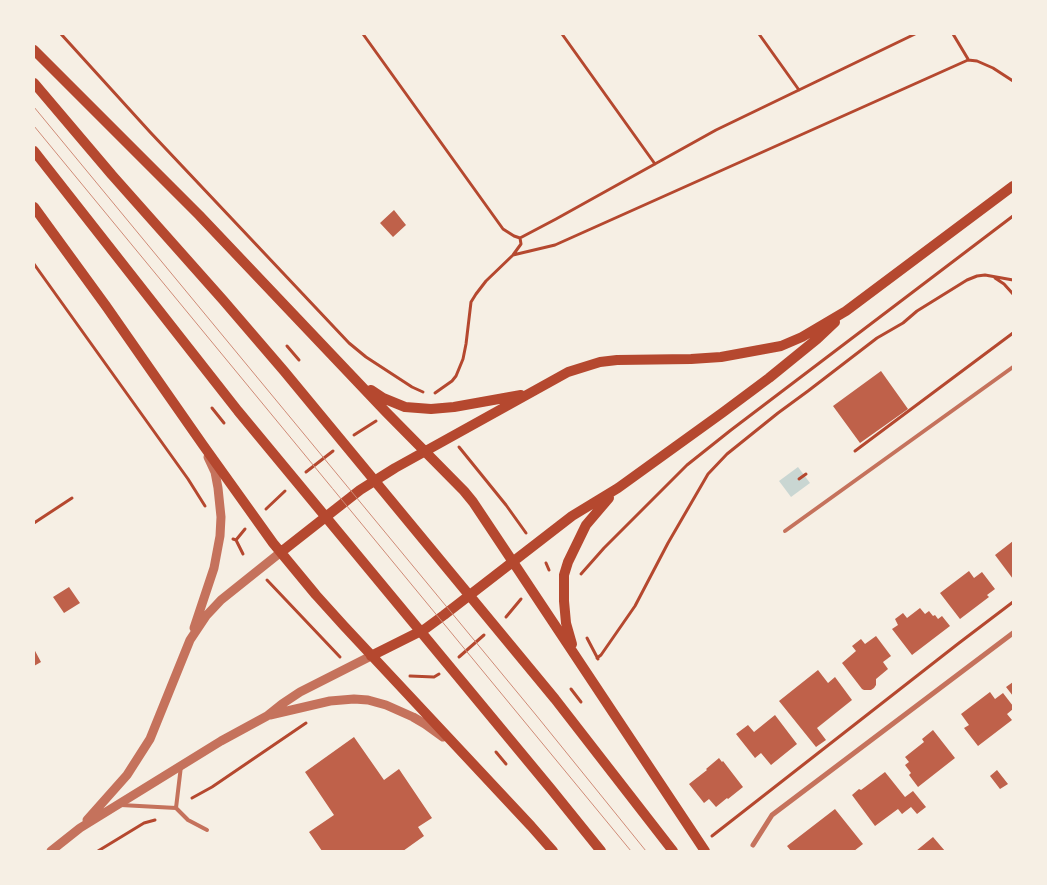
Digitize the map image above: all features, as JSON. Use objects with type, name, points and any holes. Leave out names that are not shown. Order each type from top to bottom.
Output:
[{"type":"main road","points":[[34,50],[200,215],[351,375],[457,483],[473,502],[705,851]]},
{"type":"main road","points":[[34,83],[112,176],[285,372],[555,699],[674,851]]},
{"type":"main road","points":[[34,150],[238,411],[601,851]]},
{"type":"main road","points":[[281,552],[360,490],[395,468],[568,372],[600,362],[617,360],[722,357],[781,346],[802,337],[846,311],[1013,186]]},
{"type":"main road","points":[[34,207],[281,552],[316,595],[371,656],[553,851]]},
{"type":"main road","points":[[371,656],[425,629],[572,516],[618,488],[786,365],[846,311]]},
{"type":"main road","points":[[351,375],[383,398],[405,407],[418,409],[431,410],[454,407],[530,394]]},
{"type":"main road","points":[[574,652],[566,623],[564,575],[586,524],[618,488]]},
{"type":"street","points":[[80,828],[127,775],[150,739],[190,640],[214,568],[222,517],[215,472],[203,445]]},
{"type":"street","points":[[190,640],[212,608],[281,552]]},
{"type":"street","points":[[753,845],[772,815],[1013,633]]},
{"type":"street","points":[[51,851],[80,828],[221,741],[267,716],[300,692],[371,656]]},
{"type":"street","points":[[267,716],[330,701],[368,700],[386,705],[413,717],[453,744]]},
{"type":"lane","points":[[785,531],[1013,367]]},
{"type":"lane","points":[[176,808],[182,766]]},
{"type":"lane","points":[[119,804],[176,808],[188,820],[207,830]]},
{"type":"path","points":[[60,34],[156,139],[357,351],[412,387],[428,395],[438,392],[456,376],[463,359],[471,302],[486,281],[513,255],[521,244],[520,238]]},
{"type":"path","points":[[363,34],[503,229],[520,238],[716,130],[915,34]]},
{"type":"path","points":[[562,34],[655,164]]},
{"type":"path","points":[[759,34],[799,90]]},
{"type":"path","points":[[953,34],[968,60]]},
{"type":"path","points":[[513,255],[555,244],[968,60],[993,68],[1013,81]]},
{"type":"path","points":[[578,579],[599,553],[687,465],[1013,216]]},
{"type":"path","points":[[34,264],[188,479],[209,513]]},
{"type":"path","points":[[597,658],[635,606],[668,543],[708,474],[727,454],[877,338],[967,280],[985,274],[1004,284],[1013,294]]},
{"type":"path","points":[[992,277],[1013,280]]},
{"type":"path","points":[[855,451],[1013,333]]},
{"type":"path","points":[[288,346],[299,360]]},
{"type":"path","points":[[212,408],[224,422]]},
{"type":"path","points":[[353,436],[379,418]]},
{"type":"path","points":[[304,473],[339,446]]},
{"type":"path","points":[[458,446],[506,505],[528,536]]},
{"type":"path","points":[[799,479],[805,474]]},
{"type":"path","points":[[264,512],[290,485]]},
{"type":"path","points":[[34,523],[72,498]]},
{"type":"path","points":[[236,540],[247,526]]},
{"type":"path","points":[[227,536],[236,540],[243,554]]},
{"type":"path","points":[[546,563],[550,573]]},
{"type":"path","points":[[266,579],[340,658]]},
{"type":"path","points":[[501,621],[523,597]]},
{"type":"path","points":[[716,833],[1013,602]]},
{"type":"path","points":[[452,663],[487,633]]},
{"type":"path","points":[[405,676],[434,676],[446,668]]},
{"type":"path","points":[[570,689],[581,702]]},
{"type":"path","points":[[192,798],[212,787],[306,722]]},
{"type":"path","points":[[496,752],[506,764]]},
{"type":"path","points":[[98,851],[144,823],[158,819]]},
{"type":"shaded area","points":[[798,467],[810,483],[791,497],[779,481]]},
{"type":"building","points":[[394,210],[406,225],[393,237],[380,223]]},
{"type":"building","points":[[881,371],[908,409],[860,443],[833,406]]},
{"type":"building","points":[[1013,541],[1013,579],[995,555]]},
{"type":"building","points":[[969,571],[974,578],[982,572],[995,589],[987,595],[989,597],[960,619],[940,593]]},
{"type":"building","points":[[69,587],[80,603],[64,613],[53,597]]},
{"type":"building","points":[[920,608],[925,614],[929,611],[938,619],[942,616],[950,626],[912,655],[892,629],[898,625],[895,619],[903,613],[907,618]]},
{"type":"building","points":[[876,636],[891,656],[883,662],[888,669],[876,679],[874,688],[864,690],[842,663],[856,651],[852,646],[861,639],[865,644]]},
{"type":"building","points":[[34,649],[41,662],[34,666]]},
{"type":"building","points":[[818,670],[828,683],[835,677],[852,700],[817,728],[826,740],[816,747],[779,701]]},
{"type":"building","points":[[1013,682],[1013,696],[1006,687]]},
{"type":"building","points":[[990,692],[995,699],[1003,693],[1013,706],[1013,709],[1007,714],[1012,720],[978,746],[964,728],[969,725],[961,714]]},
{"type":"building","points":[[775,715],[797,744],[771,765],[761,753],[755,758],[736,734],[748,725],[754,732]]},
{"type":"building","points":[[933,730],[955,758],[918,787],[909,775],[911,773],[905,765],[909,762],[905,757],[924,742],[922,739]]},
{"type":"building","points":[[354,737],[384,780],[399,769],[432,818],[418,827],[424,836],[403,851],[322,851],[309,832],[334,815],[305,772]]},
{"type":"building","points":[[719,758],[743,787],[716,807],[709,799],[704,803],[689,784]]},
{"type":"building","points":[[997,770],[1008,784],[1000,789],[990,776]]},
{"type":"building","points":[[885,772],[905,797],[913,791],[926,807],[917,814],[911,807],[902,814],[898,809],[875,826],[852,795]]},
{"type":"building","points":[[835,809],[863,844],[854,851],[791,851],[787,846]]},
{"type":"building","points":[[933,837],[945,851],[916,851]]},
{"type":"tram line","points":[[34,107],[646,851]]},
{"type":"tram line","points":[[34,126],[631,851]]}]
